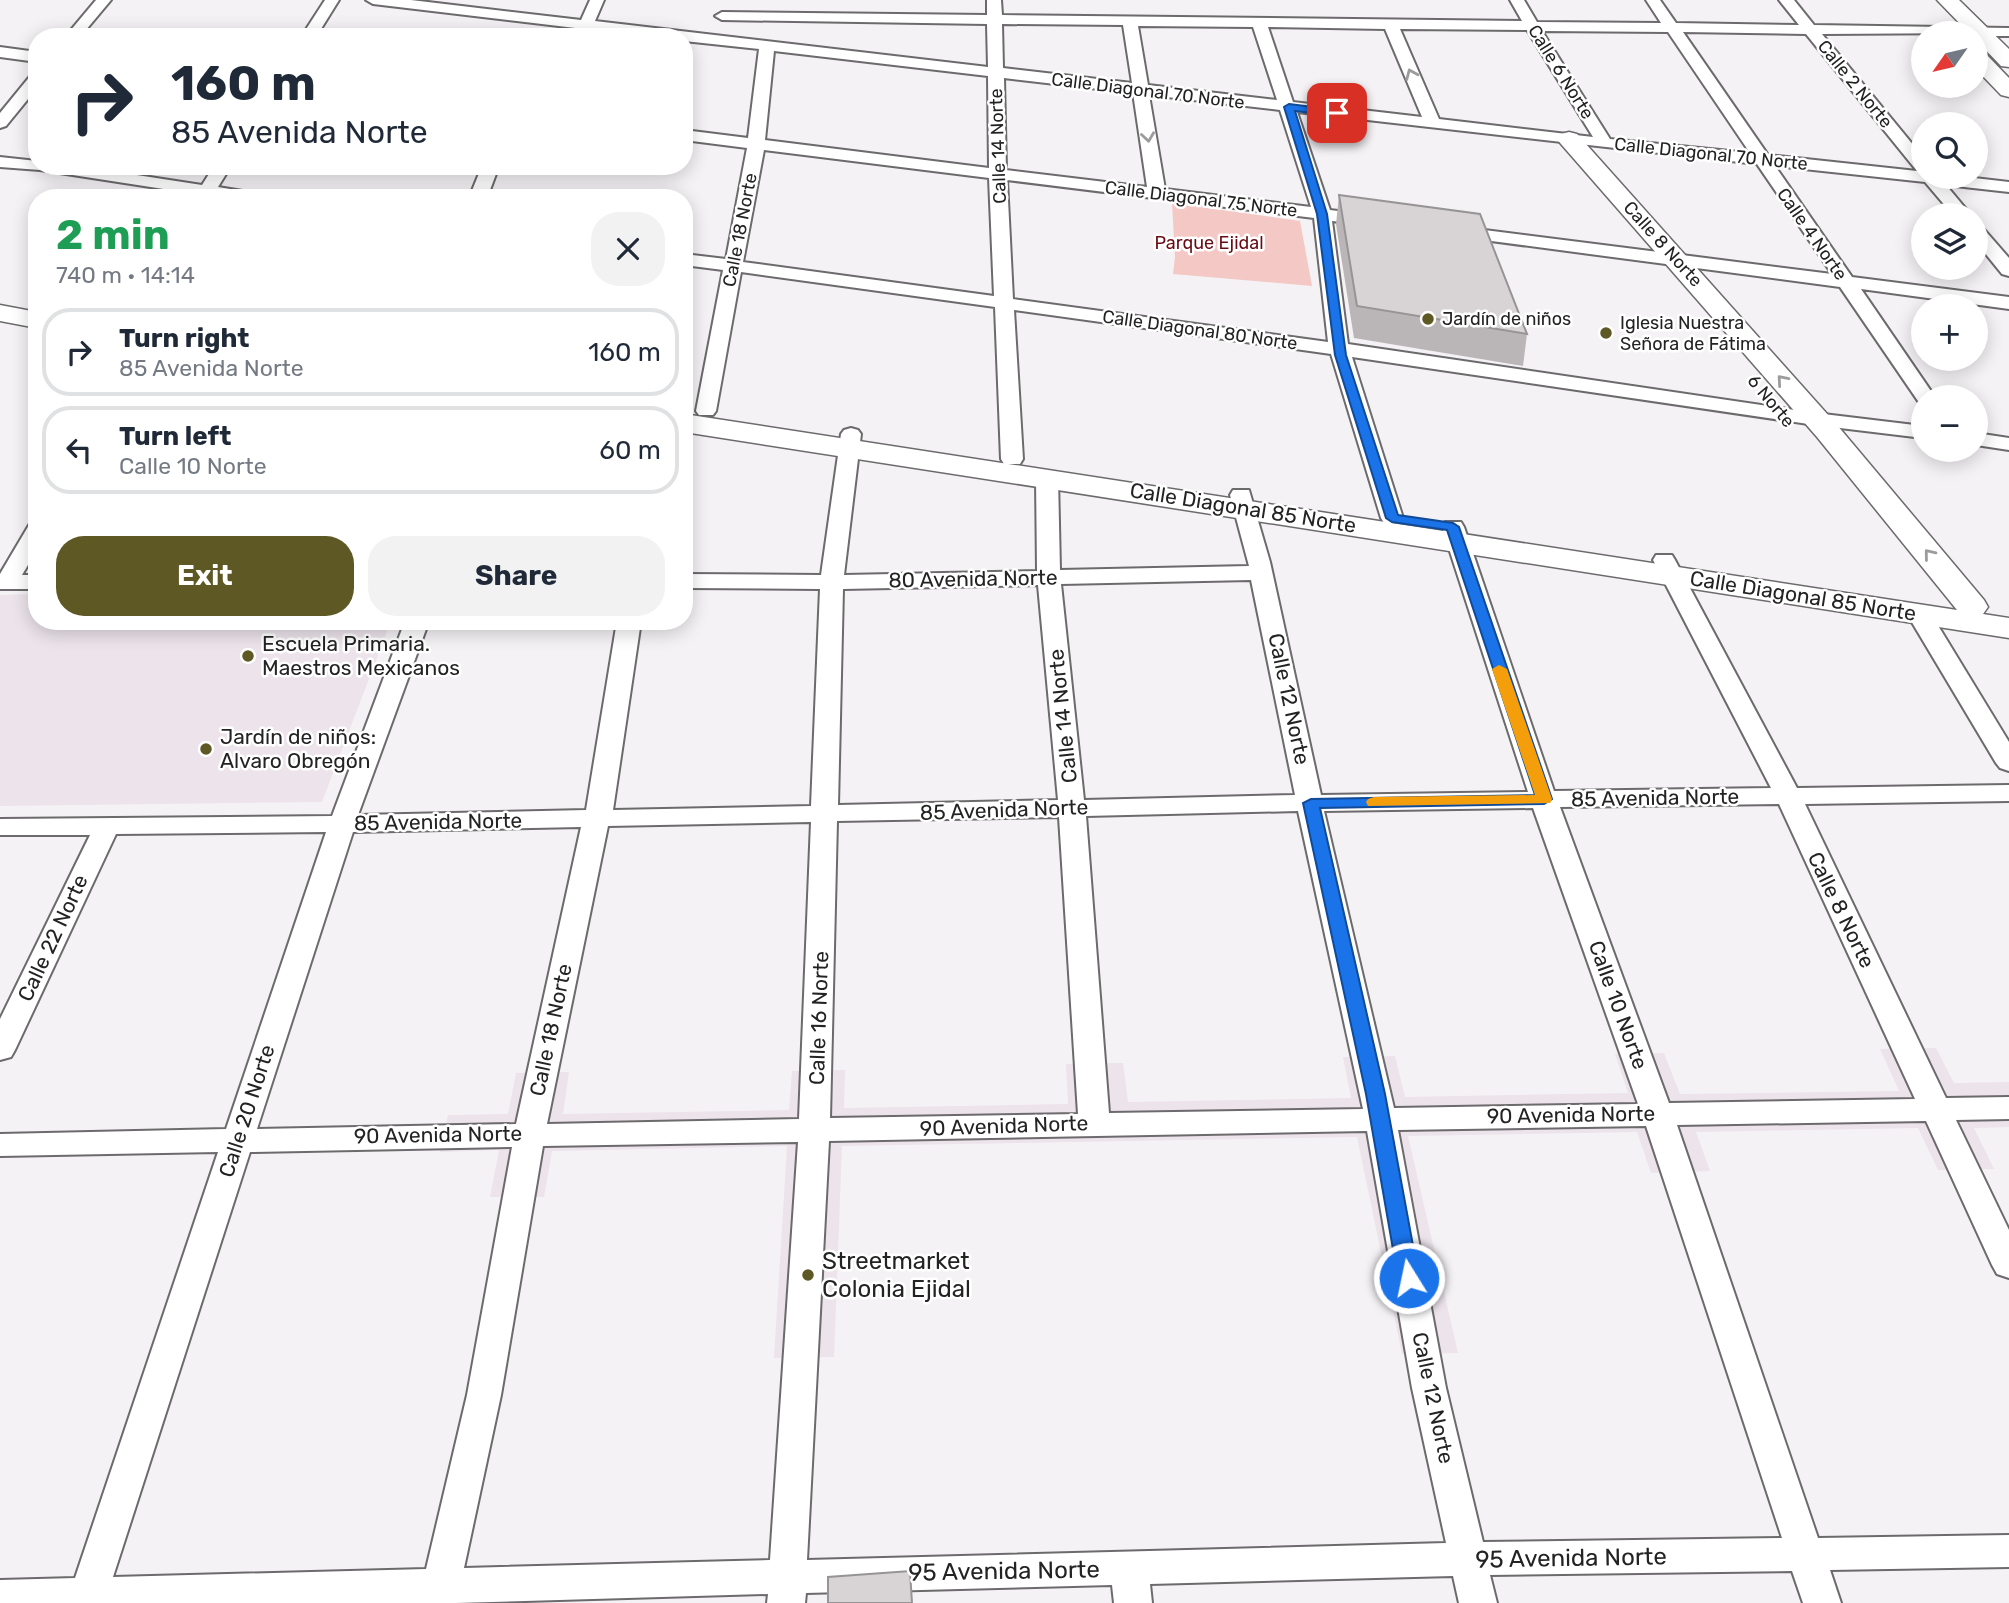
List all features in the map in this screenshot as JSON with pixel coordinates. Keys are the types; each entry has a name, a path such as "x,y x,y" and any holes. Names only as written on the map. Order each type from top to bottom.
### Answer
{"main road":[{"path":"1937,4 1962,21"},
{"path":"1937,4 1946,21"},
{"path":"1988,41 2009,61"},
{"path":"1988,69 2009,90"},
{"name":"6 Norte","path":"1558,138 1650,258 1782,413 1930,608"},
{"name":"Calle 8 Norte","path":"1558,138 1680,262 1972,607"},
{"path":"0,301 28,306"},
{"path":"0,313 28,318"},
{"name":"Calle Diagonal 85 Norte","path":"693,414 1046,477 1392,518 1455,535"},
{"name":"Calle Diagonal 85 Norte","path":"849,441 1012,459 1244,501 1930,608 2009,628"},
{"name":"Calle Diagonal 85 Norte","path":"1930,608 1972,607 2009,613"}],"street":[{"path":"80,28 104,0"},
{"path":"314,28 332,0"},
{"name":"Calle Diagonal 70 Norte","path":"373,0 458,5 546,20 617,28"},
{"path":"587,24 597,0"},
{"path":"716,41 726,0"},
{"path":"846,55 856,0"},
{"name":"Calle 14 Norte","path":"994,0 1012,459"},
{"name":"Calle 6 Norte","path":"1517,0 1605,144"},
{"name":"Calle 4 Norte","path":"1653,0 1917,385"},
{"name":"Calle 2 Norte","path":"1786,0 1911,153"},
{"path":"722,16 1911,31"},
{"path":"543,28 546,20"},
{"path":"1130,22 1157,194"},
{"path":"1259,23 1289,107 1322,214 1339,349 1392,518"},
{"path":"1390,24 1433,124"},
{"path":"1988,32 2009,32"},
{"name":"Calle Diagonal 70 Norte","path":"693,38 1605,144 1911,176"},
{"name":"Calle 18 Norte","path":"693,410 732,266 756,144 766,47"},
{"path":"0,52 28,56"},
{"path":"0,123 28,89"},
{"name":"Calle Diagonal 75 Norte","path":"693,136 1389,222"},
{"path":"0,162 28,165"},
{"path":"95,175 175,189"},
{"name":"Calle Diagonal 70 Norte","path":"1988,184 2009,187"},
{"path":"1941,189 1952,203"},
{"path":"1441,230 2009,303"},
{"path":"1988,245 2009,270"},
{"name":"Calle Diagonal 80 Norte","path":"693,261 1911,431"},
{"name":"Calle 16 Norte","path":"787,1590 814,1131 832,582 849,441"},
{"path":"1988,441 2008,444"},
{"name":"Calle 14 Norte","path":"1046,477 1049,577 1072,808 1094,1123"},
{"name":"Calle 12 Norte","path":"1244,501 1380,1120 1429,1388 1478,1603"},
{"name":"Calle 10 Norte","path":"1455,535 1544,799 1657,1113 1822,1603"},
{"path":"4,582 28,544"},
{"name":"Calle 8 Norte","path":"1669,568 1786,796 2009,1265"},
{"name":"80 Avenida Norte","path":"693,581 832,582 1261,573"},
{"path":"4,582 28,582"},
{"path":"1930,608 2009,763"},
{"name":"Calle 20 Norte","path":"87,1599 342,824 414,630"},
{"name":"Calle 18 Norte","path":"439,1594 484,1395 530,1133 593,831 598,819 628,630"},
{"name":"85 Avenida Norte","path":"0,827 342,824 1311,803 2009,793"},
{"name":"Calle 22 Norte","path":"0,1050 107,826"},
{"name":"90 Avenida Norte","path":"0,1145 530,1133 814,1131 1094,1123 2009,1108"},
{"name":"95 Avenida Norte","path":"0,1597 87,1599 1131,1586 1470,1559 2009,1551"}],"shaded area":[{"path":"28,594 28,630 388,630 322,802 0,806 0,595"},
{"name":"Streetmarket Colonia Ejidal","path":"1936,1048 1954,1083 2009,1082 2009,1127 1974,1128 1994,1169 1938,1170 1918,1128 1696,1132 1710,1171 1651,1173 1637,1132 1408,1136 1458,1353 1402,1354 1357,1137 842,1146 834,1357 774,1358 787,1146 552,1151 544,1197 490,1197 499,1150 440,1152 448,1115 508,1114 516,1073 569,1072 563,1114 789,1110 792,1071 845,1070 844,1108 1068,1104 1066,1064 1123,1063 1128,1102 1351,1098 1343,1057 1395,1056 1405,1097 1628,1093 1615,1054 1664,1053 1680,1094 1899,1091 1880,1049"}],"green space":[{"name":"Parque Ejidal","path":"1172,203 1300,221 1312,286 1173,274 1175,257"}],"building":[{"path":"1339,195 1480,214 1527,334 1357,306"},
{"path":"910,1571 912,1603 828,1603 828,1577"}],"slow traffic":[{"path":"1374,802 1544,799 1499,669"}],"place":[{"name":"Jardín de niños","path":"1428,319"},
{"name":"Iglesia Nuestra Señora de Fátima","path":"1606,333"},
{"name":"Escuela Primaria. Maestros Mexicanos","path":"248,656"},
{"name":"Jardín de niños: Alvaro Obregón","path":"206,749"},
{"name":"Streetmarket Colonia Ejidal","path":"808,1275"}],"route":[{"path":"1337,113 1289,107 1322,214 1340,355 1392,518 1453,527 1544,799 1311,803 1376,1094 1409,1278"}]}
